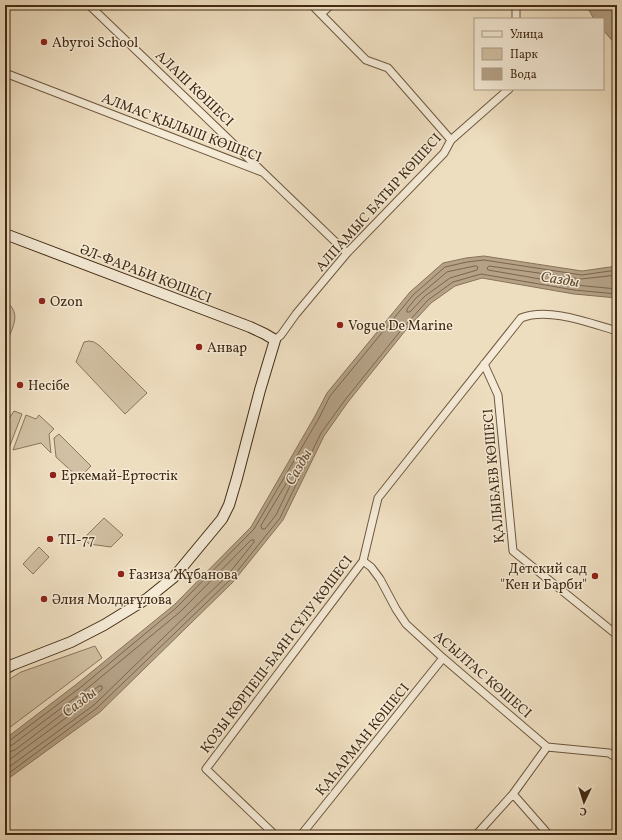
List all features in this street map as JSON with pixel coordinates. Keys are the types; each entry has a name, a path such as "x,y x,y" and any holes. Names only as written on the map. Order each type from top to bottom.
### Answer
{"street":[{"name":"АЛАШ КӨШЕСІ","path":"89,5 266,174"},
{"path":"312,5 366,60 388,68 451,140"},
{"path":"321,14 331,5"},
{"path":"516,5 516,18"},
{"name":"АЛМАС ҚЫЛЫШ КӨШЕСІ","path":"5,73 266,174 347,253"},
{"name":"АЛПАМЫС БАТЫР КӨШЕСІ","path":"275,340 282,335 296,314 347,253 444,153 451,140 508,90"},
{"name":"ӘЛ-ФАРАБИ КӨШЕСІ","path":"5,234 250,327 275,340"},
{"name":"ҚОЗЫ КӨРПЕШ-БАЯН СҰЛУ КӨШЕСІ","path":"275,835 206,769 363,561 378,498 521,318 528,315 551,314 617,331"},
{"path":"5,669 71,642 104,625 148,598 174,577 222,519 229,505 237,478 275,340"},
{"name":"ҚАЛЫБАЕВ КӨШЕСІ","path":"484,364 498,395 513,551 617,635"},
{"name":"АСЫЛТАС КӨШЕСІ","path":"363,561 371,567 380,579 406,624 546,747"},
{"name":"ҚАҺАРМАН КӨШЕСІ","path":"301,835 443,658"},
{"path":"476,835 513,794 546,747 608,753 617,758"},
{"path":"513,794 549,835"}],"green space":[{"path":"5,301 14,311 15,316 13,327 6,344"},
{"path":"89,341 100,346 147,393 125,414 76,362 84,342"},
{"path":"14,411 22,414 9,448 5,444 5,425"},
{"path":"26,415 36,419 39,415 54,429 49,434 51,453 41,443 13,450"},
{"path":"59,434 91,466 79,478 56,457 54,438"},
{"path":"104,518 123,535 111,547 89,544 84,538"},
{"path":"39,547 49,557 33,574 23,564"},
{"path":"95,646 102,658 5,731 5,682 21,672"}],"water":[{"path":"586,5 608,5 617,18 617,46 604,31 604,18 593,18"},
{"name":"Сазды","path":"484,256 582,271 617,266 617,298 574,294 482,278 455,286 431,303 405,331 348,402 324,436 283,520 233,582 100,712 5,781 5,739 78,683 174,605 251,527 327,393 410,292 443,263"}],"place":[{"name":"Abyroi School","path":"44,42"},
{"name":"Ozon","path":"42,301"},
{"name":"Vogue De Marine","path":"340,325"},
{"name":"Анвар","path":"199,347"},
{"name":"Несібе","path":"20,385"},
{"name":"Еркемай-Ертөстік","path":"53,475"},
{"name":"ТП-77","path":"50,539"},
{"name":"Ғазиза Жұбанова","path":"121,574"},
{"name":"Детский сад \"Кен и Барби\"","path":"595,576"},
{"name":"Әлия Молдағұлова","path":"44,599"}]}
